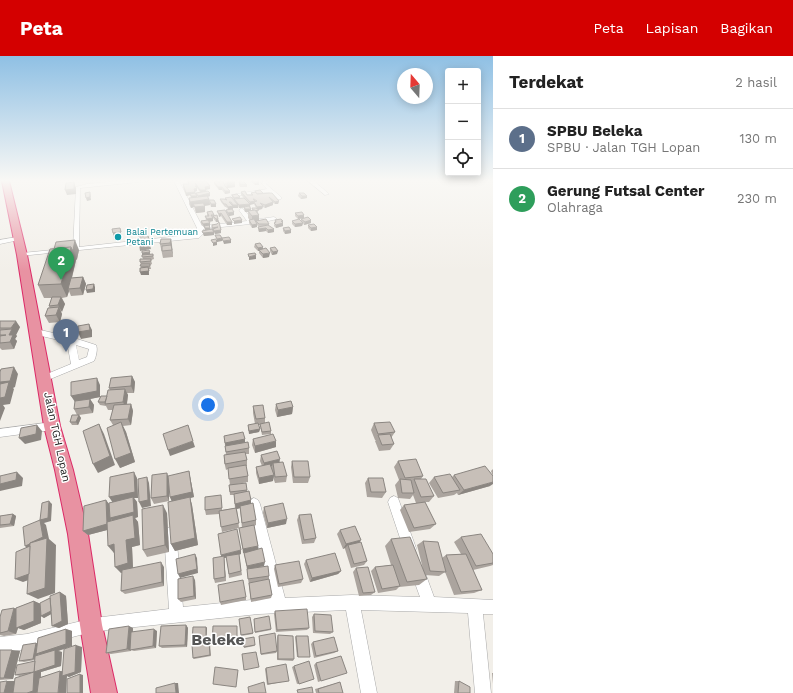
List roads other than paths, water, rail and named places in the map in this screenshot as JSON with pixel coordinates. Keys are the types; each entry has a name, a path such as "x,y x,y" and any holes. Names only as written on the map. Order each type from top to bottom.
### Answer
{"highway":[{"name":"Jalan TGH Lopan","path":"12,211 45,378 52,426 64,470 78,534 91,625 104,693"}],"street":[{"path":"76,248 78,211"},
{"path":"0,242 20,247 76,248 193,237 200,234 200,228 191,211"},
{"path":"243,211 252,223"},
{"path":"200,228 252,223 274,219"},
{"path":"36,332 72,340 93,347 91,359 45,378"},
{"path":"72,340 76,365"},
{"path":"0,433 52,426"},
{"path":"394,502 429,603"},
{"path":"254,504 280,605"},
{"path":"169,519 177,615"},
{"path":"0,645 91,625 280,605 352,602 429,603 493,607"},
{"path":"352,602 369,693"},
{"path":"475,606 483,693"}],"place":[{"name":"Balai Pertemuan Petani","path":"118,237"},
{"name":"Gerung Futsal Center","path":"61,280"},
{"name":"SPBU Beleka","path":"66,352"}],"district":[{"name":"Beleke","path":"218,639"}]}
